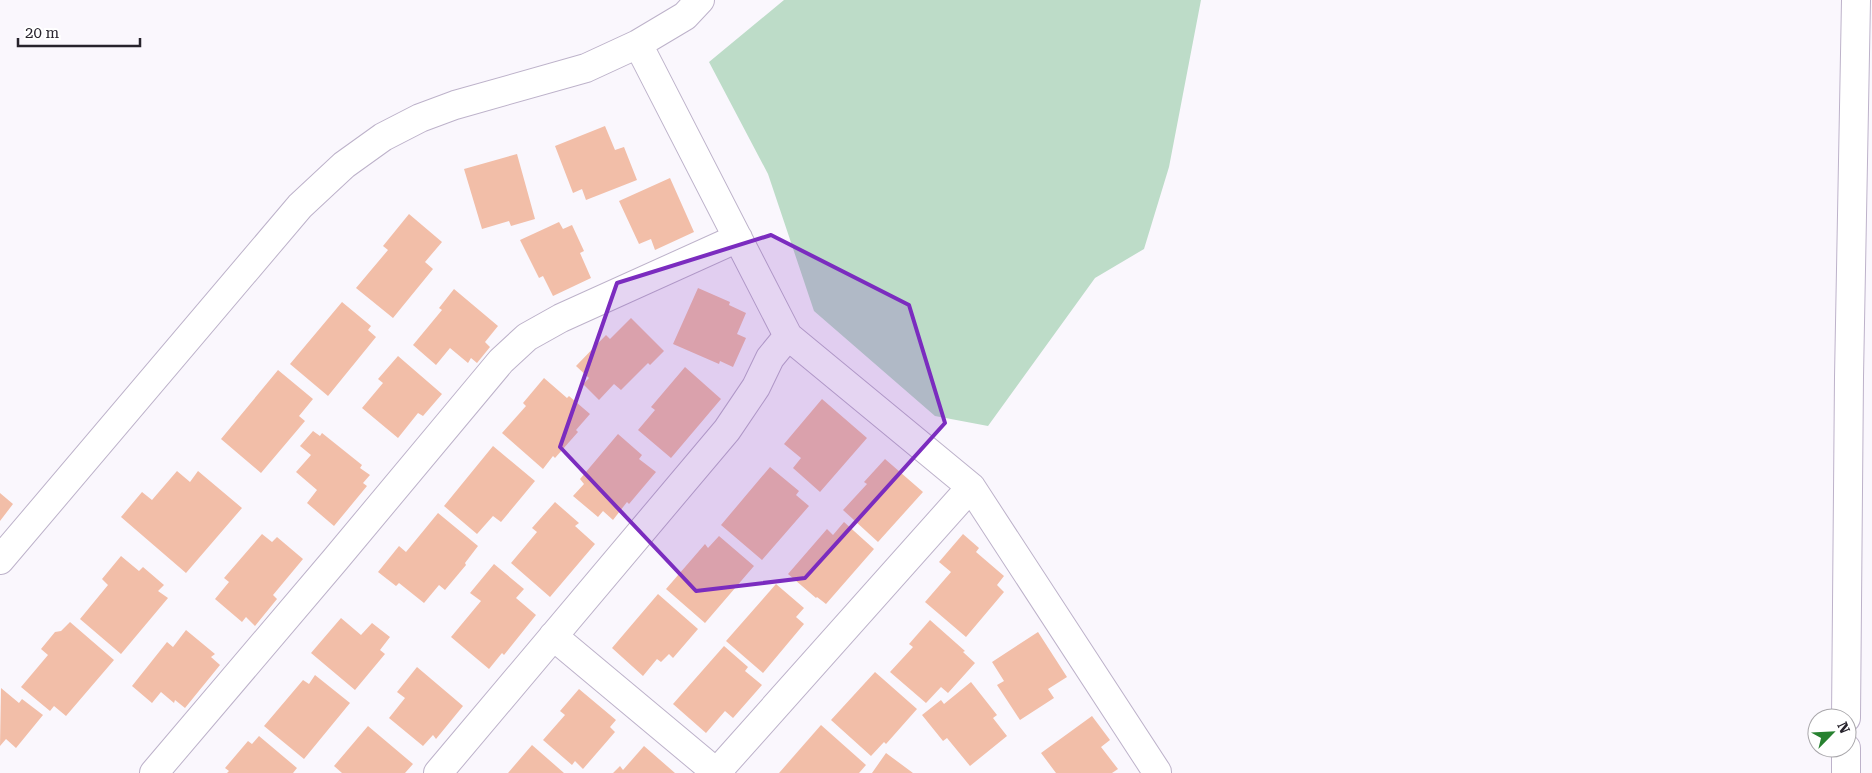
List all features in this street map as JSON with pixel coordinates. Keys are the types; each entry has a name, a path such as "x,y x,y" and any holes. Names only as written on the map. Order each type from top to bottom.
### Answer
{"street":[{"path":"0,560 300,206 344,165 383,137 420,118 455,105 586,68 638,44 685,16 700,0"},
{"path":"1846,708 1849,367 1856,0"},
{"path":"638,44 788,336 972,487 1156,773"},
{"path":"154,773 501,361 527,337 561,318 738,238"},
{"path":"438,773 727,430 756,388 770,358 788,336"},
{"path":"554,636 716,773 972,487"},
{"path":"1846,758 1846,773"}],"highlighted area":[{"path":"771,235 909,305 945,423 805,578 696,591 560,447 617,283"}],"green space":[{"path":"784,0 1201,0 1169,167 1144,249 1095,278 988,426 935,416 814,311 768,174 709,62"}],"building":[{"path":"605,126 615,150 624,147 637,180 586,200 582,189 573,193 555,146"},
{"path":"517,154 535,219 511,226 509,221 482,229 464,169"},
{"path":"670,178 694,232 655,250 651,239 639,244 619,201"},
{"path":"409,214 442,242 425,262 433,269 393,318 356,288 388,250 383,246"},
{"path":"559,222 563,229 572,225 584,251 580,253 591,278 553,296 543,276 539,278 520,240"},
{"path":"698,288 730,302 729,305 746,313 737,334 746,338 733,367 720,361 719,364 673,344"},
{"path":"454,289 498,326 485,342 490,347 477,363 471,358 468,363 450,348 436,365 413,345 442,310 439,308"},
{"path":"342,302 371,326 368,330 376,337 328,396 290,364"},
{"path":"631,318 664,351 650,365 648,363 621,390 614,384 599,400 583,384 589,378 576,366 606,335 610,339"},
{"path":"398,356 442,394 423,416 418,413 398,438 362,408 383,383 378,379"},
{"path":"685,367 721,399 671,458 638,430 655,410 651,407"},
{"path":"278,370 313,399 299,416 305,421 261,473 221,439"},
{"path":"544,378 567,398 569,396 590,414 576,430 578,432 555,458 553,456 543,469 502,433 526,406 523,403"},
{"path":"822,399 867,438 820,492 793,468 801,458 784,444"},
{"path":"313,431 320,436 322,433 362,465 360,468 370,475 363,483 367,486 334,526 307,503 317,490 296,472 311,455 300,446"},
{"path":"618,434 642,455 639,459 656,472 629,504 627,502 613,520 603,511 598,517 573,496 584,484 580,479"},
{"path":"493,446 535,481 501,522 493,516 477,534 444,506"},
{"path":"885,459 923,492 878,542 843,510 867,484 864,482"},
{"path":"770,467 799,491 796,495 809,506 762,560 721,525"},
{"path":"177,471 190,482 198,471 242,508 186,573 121,517 142,492 152,500"},
{"path":"0,493 13,504 0,521"},
{"path":"555,502 579,523 575,526 595,544 550,597 511,563 537,532 532,528"},
{"path":"438,513 478,546 465,563 466,565 445,590 439,585 424,603 399,583 396,586 378,572 399,546 406,552"},
{"path":"844,522 874,549 826,604 788,574 827,529 833,535"},
{"path":"262,534 272,542 277,537 303,559 273,595 277,599 255,626 246,617 242,622 215,599 229,582 224,578"},
{"path":"963,534 979,548 976,552 1004,576 997,585 1004,592 966,637 925,602 951,572 939,562"},
{"path":"719,536 754,566 705,623 666,589 705,544 708,548"},
{"path":"121,556 139,571 143,567 164,585 158,591 168,598 121,654 80,619 108,585 102,579"},
{"path":"494,564 524,589 516,598 536,615 504,655 502,653 489,669 451,637 481,601 470,593"},
{"path":"776,584 804,608 796,617 804,624 763,673 726,641"},
{"path":"658,594 698,629 673,658 669,654 661,662 657,659 643,676 612,648"},
{"path":"341,618 361,635 372,623 390,637 380,650 385,654 355,690 311,653"},
{"path":"930,620 965,651 963,652 975,663 948,693 941,687 926,703 890,672 913,647 909,644"},
{"path":"70,622 114,660 66,716 54,706 50,711 21,687 48,655 41,649 55,632 61,631"},
{"path":"186,630 215,654 211,657 220,665 185,708 175,700 174,703 161,692 152,703 132,686 167,642 173,647"},
{"path":"1038,632 1067,677 1048,689 1054,698 1020,720 997,685 1004,681 992,662"},
{"path":"724,646 748,667 745,671 762,685 733,718 725,711 706,733 673,704"},
{"path":"417,667 463,706 436,739 433,735 423,746 389,718 405,698 397,692"},
{"path":"875,672 917,709 886,744 884,742 871,756 831,720"},
{"path":"315,675 350,703 304,759 264,726 303,680 309,684"},
{"path":"971,682 997,715 993,718 1007,736 970,766 947,738 943,741 922,715 941,700 944,704"},
{"path":"1,688 19,703 22,699 43,715 16,748 6,739 0,746"},
{"path":"579,689 616,720 610,727 615,732 583,769 575,761 572,765 543,740 565,715 560,711"},
{"path":"1092,716 1110,740 1101,747 1118,769 1112,773 1056,773 1041,753"},
{"path":"821,725 866,765 859,773 779,773"},
{"path":"368,726 413,764 405,773 342,773 334,766"},
{"path":"259,736 297,768 293,773 227,773 229,771 225,768 248,741 252,744"},
{"path":"532,745 564,773 508,773"},
{"path":"644,746 675,773 613,773 620,766 623,770"},
{"path":"886,753 913,773 872,773"}]}
